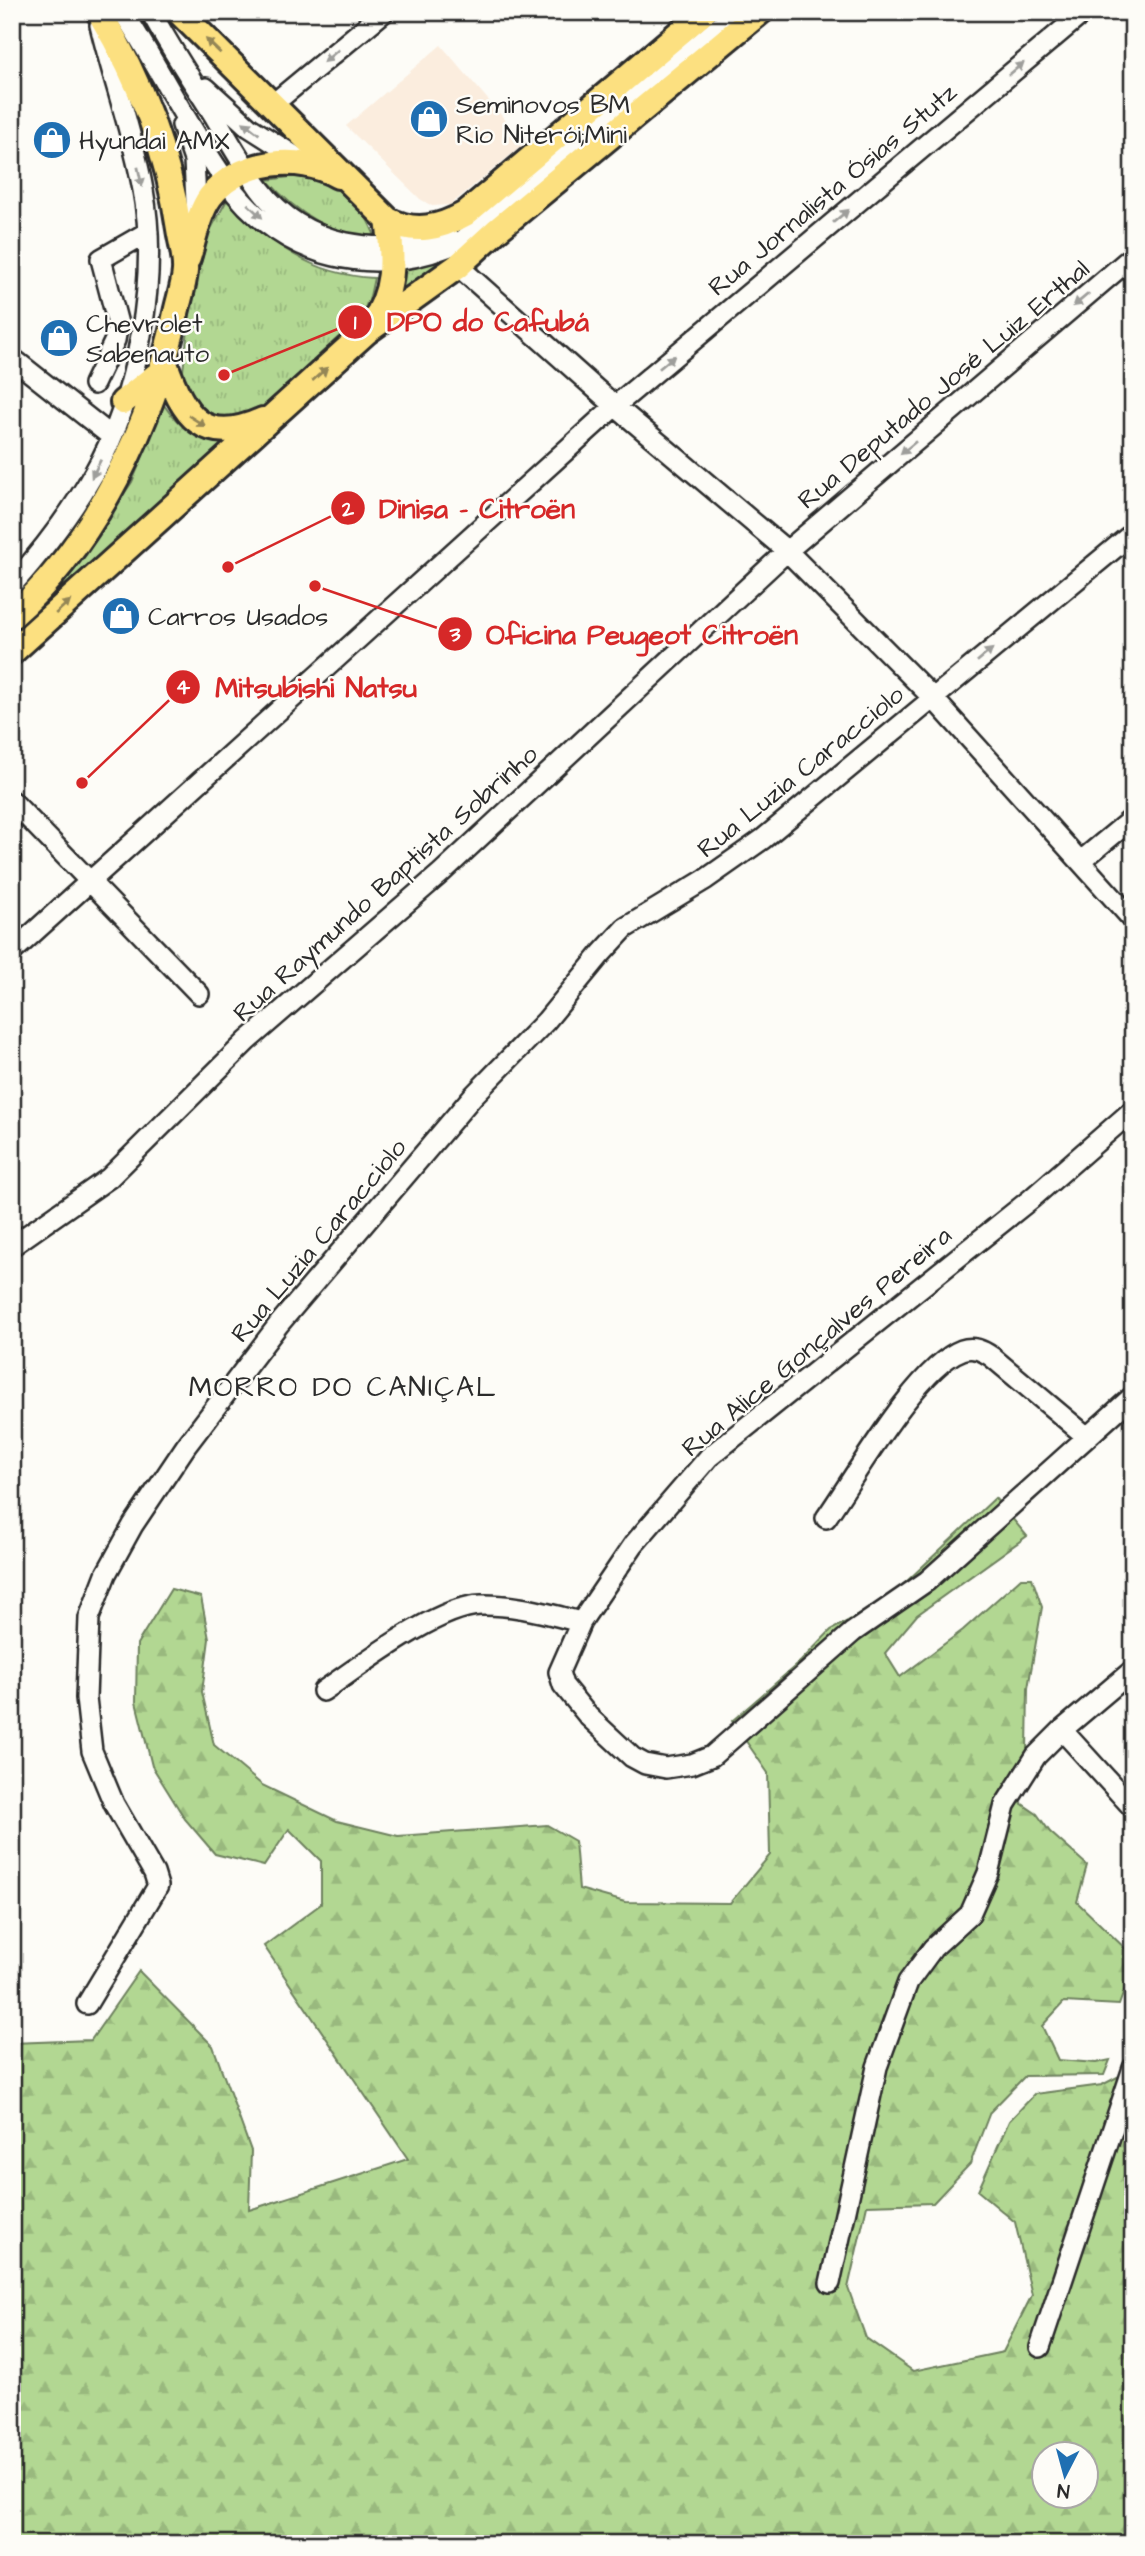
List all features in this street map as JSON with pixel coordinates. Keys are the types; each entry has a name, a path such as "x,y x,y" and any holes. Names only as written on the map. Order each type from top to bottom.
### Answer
{"main road":[{"path":"98,12 125,55 153,121 173,188 185,270"},
{"path":"179,12 388,220 413,229 449,223 465,214 704,12"},
{"path":"12,652 366,332 458,266 496,231 760,12"},
{"path":"12,616 50,577 114,481 164,367 185,270 197,226 210,198 237,176 275,163 308,165 332,173 354,186"},
{"path":"366,332 386,298 393,255 388,220"},
{"path":"123,402 164,367"},
{"path":"164,367 176,397 188,415 199,424 217,430 235,431 274,416"}],"street":[{"path":"12,584 68,514 95,471 123,402 141,331 148,278 148,232 133,146 98,12"},
{"path":"123,12 159,69 237,176"},
{"path":"151,12 261,218 293,240 320,253 347,259 439,251 475,232 737,12"},
{"path":"273,104 384,12"},
{"path":"393,255 468,225 723,12"},
{"name":"Rua Jornalista Ósias Stutz","path":"12,952 615,406 1084,12"},
{"path":"175,54 219,102 249,127 308,165"},
{"path":"159,69 194,160 197,226"},
{"path":"94,384 116,340 118,324 101,259 148,232"},
{"name":"Rua Deputado José Luiz Erthal","path":"787,551 1133,256"},
{"path":"458,266 615,406 787,551 933,698 1133,920"},
{"path":"12,358 111,436"},
{"path":"933,698 1133,533"},
{"name":"Rua Raymundo Baptista Sobrinho","path":"12,1246 109,1178 247,1041 442,873 787,551"},
{"name":"Rua Luzia Caracciolo","path":"87,2004 158,1886 154,1873 114,1804 92,1751 86,1698 89,1618 106,1574 133,1525 186,1446 279,1324 473,1096 546,1021 625,928 732,862 933,698"},
{"path":"12,801 199,994"},
{"path":"1081,861 1133,818"},
{"name":"Rua Alice Gonçalves Pereira","path":"1086,1436 927,1581 853,1632 712,1756 692,1764 666,1768 645,1764 632,1757 589,1717 563,1685 559,1672 581,1622 634,1544 709,1457 1031,1199 1133,1110"},
{"path":"826,1518 931,1371 962,1350 982,1350 1086,1436 1133,1396"},
{"path":"323,1691 393,1643 451,1612 478,1605 514,1606 581,1622"},
{"path":"830,2283 877,2067 908,1982 933,1948 970,1914 988,1873 1005,1805 1036,1756 1062,1730 1133,1670"},
{"path":"1062,1730 1133,1808"},
{"path":"1040,2347 1133,2067"}],"shaded area":[{"name":"Seminovos BM Rio Niterói;Mini","path":"441,45 525,143 450,205 432,206 420,199 346,126"}],"green space":[{"path":"305,175 330,185 357,205 376,239 344,233 316,221 290,203 267,180"},
{"path":"227,200 260,230 293,254 329,270 374,278 369,301 358,319 261,409 247,416 219,419 196,408 182,379 191,305 208,234"},
{"path":"455,249 400,301 404,268"},
{"path":"164,405 184,427 228,445 21,629 93,539 132,482"},
{"path":"995,1498 1027,1536 917,1615 885,1653 900,1677 963,1630 1021,1578 1032,1578 1042,1607 1028,1688 1027,1753 1011,1779 1021,1803 1037,1814 1050,1832 1087,1865 1077,1902 1133,1956 1133,1966 1119,2005 1064,2002 1042,2026 1058,2060 1096,2063 1110,2060 1104,2075 1025,2076 990,2112 970,2164 933,2203 867,2205 848,2288 866,2338 913,2371 1003,2352 1032,2295 1015,2222 978,2191 1009,2121 1035,2094 1102,2085 1133,2069 1133,2544 12,2544 12,2043 91,2040 139,1971 213,2046 251,2151 249,2210 408,2159 264,1946 321,1904 321,1861 289,1829 264,1866 215,1854 185,1819 152,1766 136,1702 137,1644 171,1589 201,1597 209,1639 202,1692 214,1745 262,1785 337,1821 398,1836 547,1825 575,1841 579,1889 625,1902 730,1903 770,1855 768,1773 732,1721 801,1661 831,1630 888,1599"}],"place":[{"name":"Seminovos BM Rio Niterói;Mini","path":"429,119"},
{"name":"Hyundai AMX","path":"52,140"},
{"name":"Chevrolet Sabenauto","path":"59,338"},
{"name":"DPO do Cafubá","path":"224,375"},
{"name":"Dinisa - Citroën","path":"228,567"},
{"name":"Oficina Peugeot Citroën","path":"315,586"},
{"name":"Carros Usados","path":"121,616"},
{"name":"Mitsubishi Natsu","path":"82,783"}],"district":[{"name":"MORRO DO CANIÇAL","path":"343,1386"}]}
